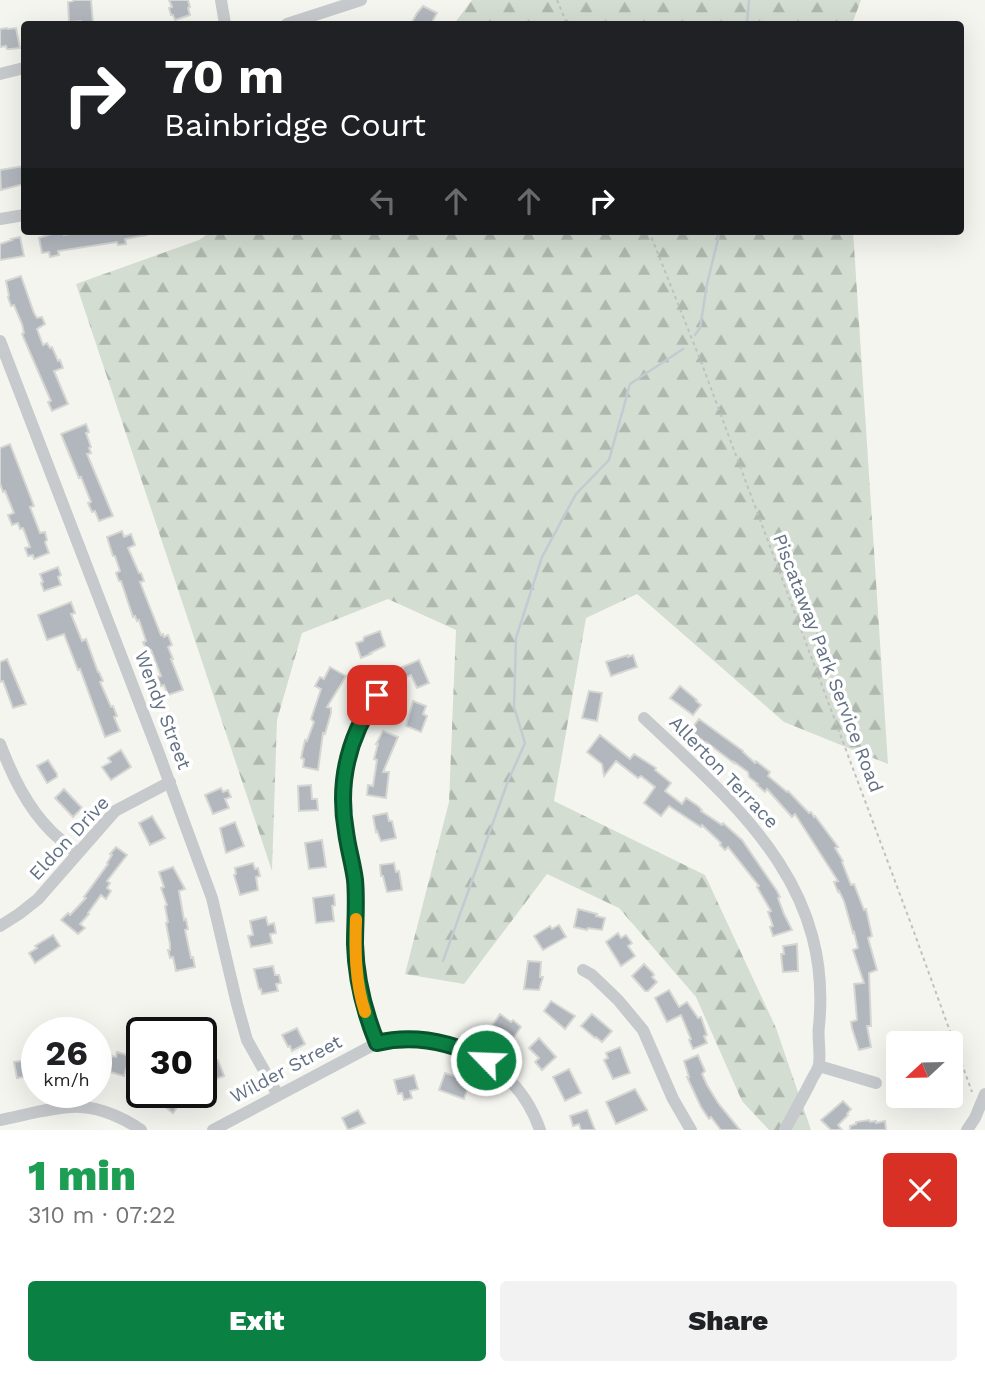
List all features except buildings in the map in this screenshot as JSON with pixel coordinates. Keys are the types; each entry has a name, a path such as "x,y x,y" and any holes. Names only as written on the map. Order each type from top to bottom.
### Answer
{"street":[{"path":"222,0 225,21"},
{"path":"296,21 361,0"},
{"path":"0,74 21,69"},
{"path":"0,219 21,216"},
{"name":"Wendy Street","path":"0,341 212,898 247,1040 278,1095"},
{"path":"377,695 365,712 348,755 342,804 355,878 355,941 363,1008 377,1043 400,1040 432,1041 460,1048 486,1060 525,1098 540,1130"},
{"name":"Allerton Terrace","path":"644,718 704,774 773,851 801,900 809,922 816,947 820,979 819,1066 785,1130"},
{"path":"0,744 17,783 30,804 51,831 77,853"},
{"name":"Eldon Drive","path":"0,926 38,899 115,811 170,782"},
{"path":"583,970 618,1000 643,1030 673,1099 691,1130"},
{"name":"Wilder Street","path":"213,1130 377,1043"},
{"path":"819,1066 876,1083"},
{"path":"967,1130 982,1100"},
{"path":"0,1120 68,1107 82,1107 119,1117 141,1130"},
{"path":"967,1130 985,1119"}],"path":[{"path":"557,0 565,21"},
{"name":"Piscataway Park Service Road","path":"651,235 701,359 972,1093 982,1100"}],"green space":[{"path":"472,0 861,0 853,21 456,21"},
{"path":"206,235 853,235 888,764 784,722 637,594 586,618 554,801 705,875 776,1028 811,1130 769,1130 742,1101 696,997 619,908 547,874 464,984 405,974 449,802 456,630 388,599 302,633 277,720 272,871 76,284 199,240"}],"waterway":[{"path":"747,21 749,0"},
{"path":"695,335 700,328 719,235"},
{"path":"443,961 508,781 525,743 514,707 516,638 542,557 576,494 609,460 630,384 683,349"}],"slow traffic":[{"path":"356,919 356,966 365,1012"}],"route":[{"path":"377,695 365,712 348,755 342,804 355,878 356,966 363,1008 377,1043 400,1040 432,1041 460,1048 486,1060"}]}
